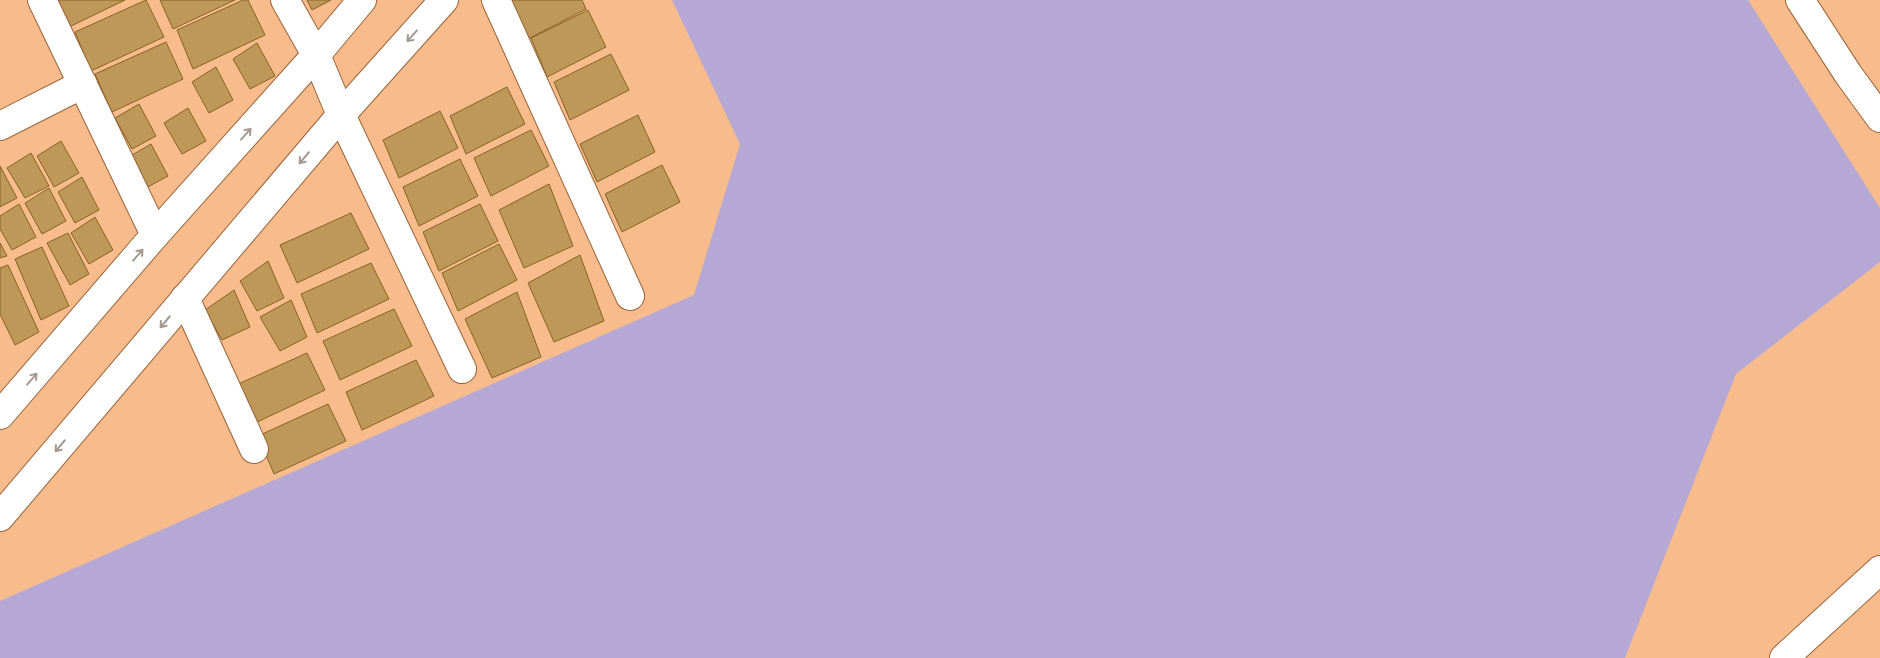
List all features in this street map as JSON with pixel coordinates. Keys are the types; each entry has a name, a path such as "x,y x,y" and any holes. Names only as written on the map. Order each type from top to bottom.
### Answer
{"street":[{"path":"42,0 155,235"},
{"path":"285,0 316,55 341,115 462,369"},
{"path":"0,416 155,235 316,55 362,0"},
{"path":"0,517 341,115 444,0"},
{"path":"496,0 630,296"},
{"path":"1800,0 1848,74 1880,118"},
{"path":"0,126 83,84"},
{"path":"186,298 254,449"},
{"path":"1784,658 1880,570"}],"shaded area":[{"path":"672,0 1748,0 1880,208 1880,262 1736,374 1625,658 0,658 0,601 694,295 740,144"}],"building":[{"path":"58,0 125,0 69,27"},
{"path":"146,0 164,37 91,71 75,32"},
{"path":"160,0 235,0 173,29"},
{"path":"243,0 248,0 265,35 193,69 177,30"},
{"path":"307,0 331,0 312,10"},
{"path":"511,0 582,0 586,9 528,39"},
{"path":"588,10 606,47 547,77 531,38"},
{"path":"166,42 183,79 112,112 95,74"},
{"path":"257,43 275,76 250,89 233,59"},
{"path":"611,54 629,90 570,120 554,82"},
{"path":"216,67 233,100 209,113 192,82"},
{"path":"507,87 525,124 466,154 450,116"},
{"path":"139,104 156,136 132,149 115,118"},
{"path":"188,108 206,141 182,154 164,123"},
{"path":"440,111 458,148 399,178 383,140"},
{"path":"638,115 655,152 597,182 580,144"},
{"path":"531,130 549,166 491,196 474,158"},
{"path":"61,141 79,173 54,187 37,156"},
{"path":"151,144 168,176 144,189 127,158"},
{"path":"31,153 49,186 25,198 7,168"},
{"path":"460,159 478,196 419,226 403,187"},
{"path":"662,165 680,202 622,232 605,194"},
{"path":"0,166 17,198 0,207"},
{"path":"82,177 99,210 75,223 58,192"},
{"path":"549,184 573,246 524,268 499,210"},
{"path":"49,188 66,221 42,234 25,203"},
{"path":"19,204 36,237 12,250 0,229 0,216"},
{"path":"480,204 498,241 439,271 423,232"},
{"path":"351,213 369,249 297,283 280,245"},
{"path":"95,217 113,250 89,264 71,233"},
{"path":"68,233 89,274 70,285 47,243"},
{"path":"0,243 7,256 0,258"},
{"path":"499,244 517,280 458,311 442,273"},
{"path":"42,247 69,306 41,320 15,259"},
{"path":"580,255 604,321 554,342 528,283"},
{"path":"268,261 284,298 257,311 240,281"},
{"path":"371,263 389,299 317,333 301,294"},
{"path":"8,265 39,332 15,345 0,314 0,268"},
{"path":"234,290 250,327 222,340 205,310"},
{"path":"517,292 541,357 492,378 465,319"},
{"path":"291,300 307,337 280,351 260,317"},
{"path":"394,309 412,346 340,380 323,341"},
{"path":"307,353 325,390 253,424 236,385"},
{"path":"416,360 434,396 362,430 346,392"},
{"path":"328,404 346,441 274,474 258,436"}]}
